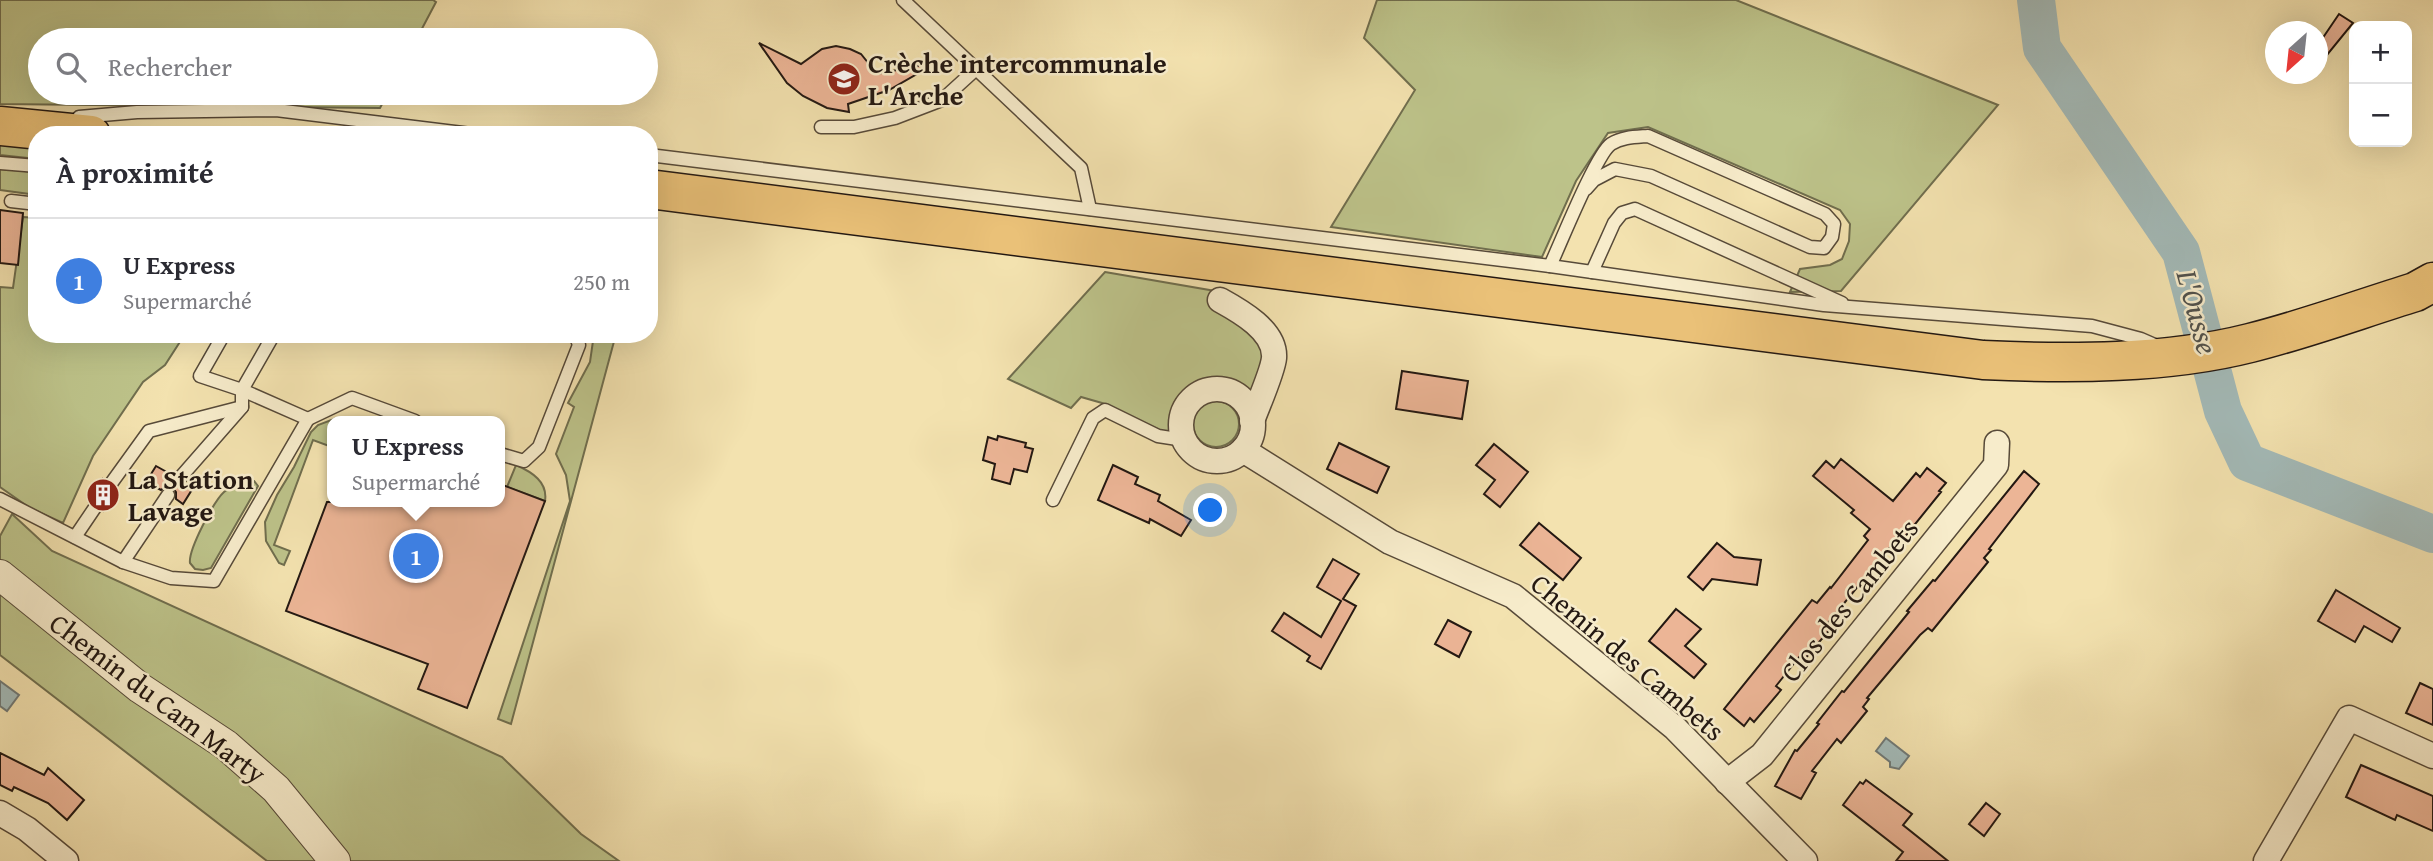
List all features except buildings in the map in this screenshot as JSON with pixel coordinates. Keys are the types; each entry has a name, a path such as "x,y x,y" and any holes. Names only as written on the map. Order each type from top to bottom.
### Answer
{"main road":[{"path":"0,125 28,128"},
{"path":"658,190 1983,360 2045,363 2185,355 2250,343 2414,292 2433,282"}],"street":[{"path":"1220,300 1239,311 1271,340 1274,358 1252,421"},
{"path":"1207,390 1231,392 1242,399 1249,409 1252,421 1252,432 1243,450 1223,460 1200,457 1184,440 1181,428 1187,405 1207,390"},
{"name":"Clos des Cambets","path":"1727,782 1762,755 1996,466 1997,443"},
{"name":"Chemin des Cambets","path":"1243,450 1390,542 1513,596 1675,728 1805,861"},
{"name":"Chemin du Cam Marty","path":"0,575 140,688 226,745 276,789 334,861"},
{"path":"2266,861 2349,718 2433,756"},
{"path":"0,813 27,829 66,861"}],"lane":[{"path":"903,0 1080,168 1090,209"},
{"path":"821,127 855,127 895,118 942,100 975,70"},
{"path":"0,125 137,112 276,110 406,126"},
{"path":"1550,267 1598,161 1609,145 1626,138 1648,136 1825,214 1834,225 1832,237 1824,248 1810,247 1651,176 1615,169 1594,180 1586,189"},
{"path":"658,156 1592,272 1850,307 2092,326 2141,339 2185,355"},
{"path":"0,163 28,165"},
{"path":"11,201 28,203"},
{"path":"1592,272 1614,223 1622,213 1634,209 1850,307"},
{"path":"219,343 200,376 242,390 308,419"},
{"path":"179,479 242,407 242,390 269,343"},
{"path":"505,455 524,461 539,447 578,343"},
{"path":"0,499 123,562 171,578 214,581 308,419 352,398 401,416"},
{"path":"110,485 149,431 242,407"},
{"path":"1053,500 1093,418 1105,410 1158,436 1184,440"},
{"path":"123,562 168,495"},
{"path":"75,537 96,506"}],"green space":[{"path":"0,0 436,2 422,28 28,28 28,104 0,104"},
{"path":"1377,0 1736,0 1998,105 1841,291 1790,292 1800,269 1830,265 1842,259 1849,241 1850,224 1840,210 1648,127 1608,133 1576,181 1542,257 1331,227 1415,90 1364,38"},
{"path":"95,105 382,105 380,108"},
{"path":"0,144 28,147 28,158 0,155"},
{"path":"0,169 28,171 28,194 0,190"},
{"path":"23,217 28,217 28,343 179,343 165,365 143,382 93,456 63,523 30,508 0,487 0,287 13,288"},
{"path":"1105,272 1221,292 1251,328 1270,359 1250,396 1233,387 1214,382 1195,385 1180,398 1174,425 1168,434 1102,403 1081,397 1071,408 1008,379"},
{"path":"593,343 614,343 511,724 498,719 570,501 566,475 556,454 574,407 568,403 590,362"},
{"path":"1216,401 1225,402 1232,408 1238,415 1238,433 1232,440 1225,446 1216,447 1207,446 1200,440 1194,433 1193,424 1194,415 1200,408 1207,402"},
{"path":"327,422 327,445 313,440 274,545 290,551 284,565 279,563 266,541 265,522 311,432"},
{"path":"516,465 533,474 541,483 545,501 507,487"},
{"path":"250,480 258,486 211,568 195,569 190,563 190,557 214,505 227,490"},
{"path":"12,514 52,551 502,757 581,834 619,861 267,861 0,655 0,536"}],"water":[{"path":"0,681 19,695 7,711 0,706"},
{"path":"1886,738 1909,756 1899,769 1890,767 1890,762 1876,751"}],"waterway":[{"name":"L'Ousse","path":"2036,0 2042,48 2181,252 2223,411 2247,462 2433,534"}],"place":[{"name":"Crèche intercommunale L'Arche","path":"844,79"},
{"name":"La Station Lavage","path":"103,495"},
{"name":"U Express","path":"416,556"}]}
